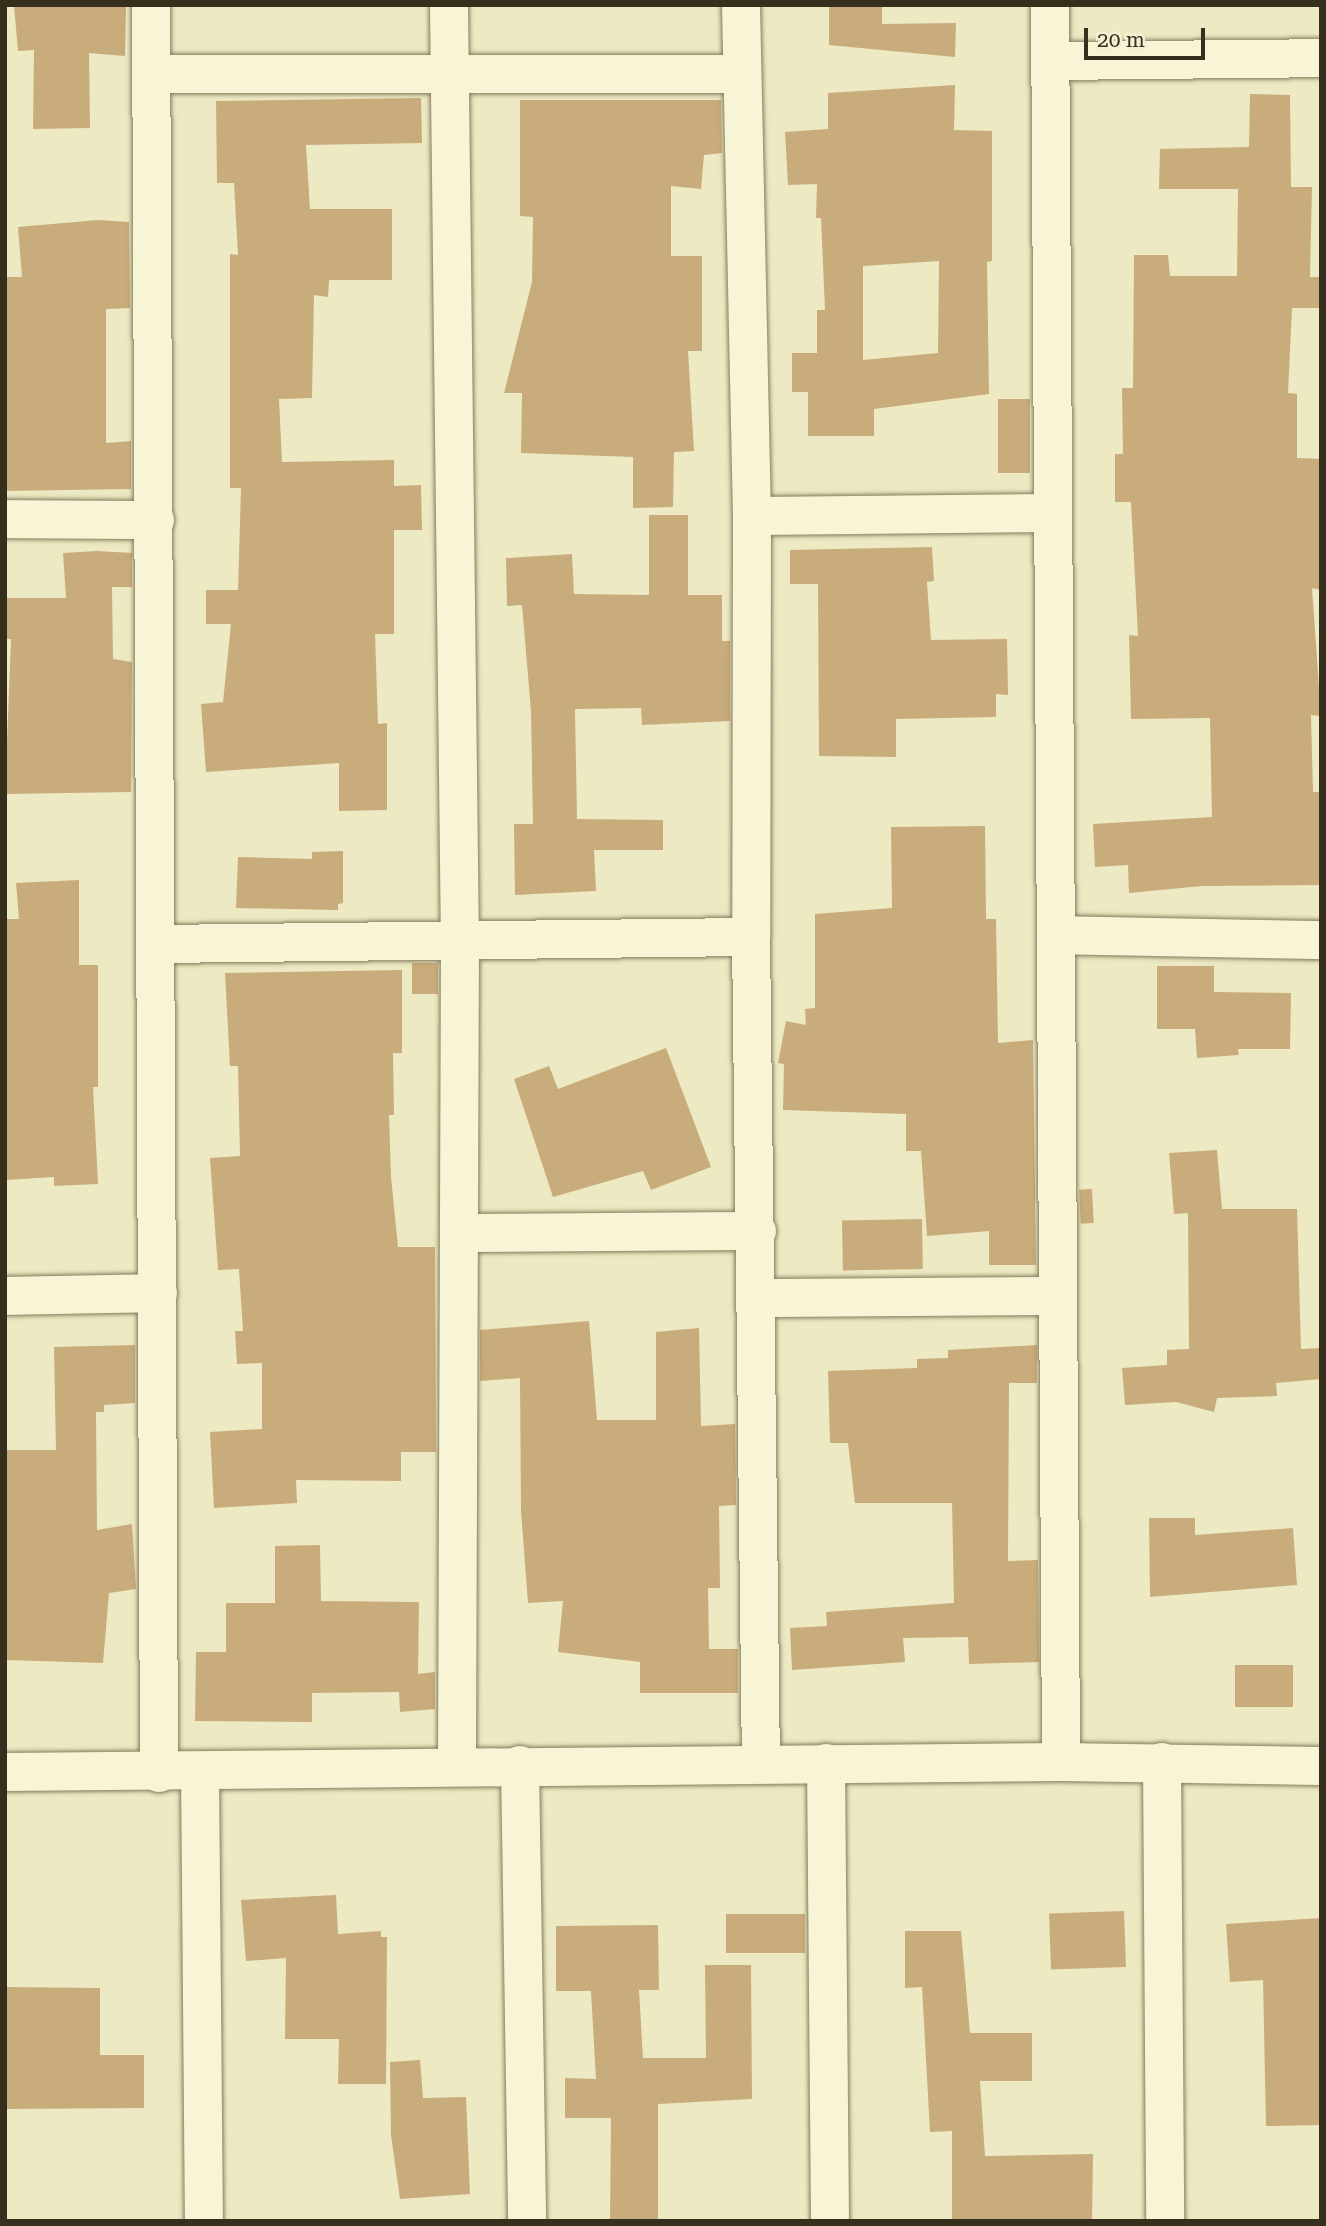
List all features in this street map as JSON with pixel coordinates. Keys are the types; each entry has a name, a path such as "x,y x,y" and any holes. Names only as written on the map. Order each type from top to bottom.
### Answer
{"street":[{"path":"150,5 158,944 159,1773"},
{"path":"449,5 460,942 457,1767"},
{"path":"741,5 752,516 751,937 759,1298 761,1764"},
{"path":"1050,5 1061,1762"},
{"path":"1051,61 1321,58"},
{"path":"152,74 448,77 742,74"},
{"path":"752,516 1053,513"},
{"path":"5,519 155,520"},
{"path":"1056,935 1321,940"},
{"path":"158,944 751,937"},
{"path":"461,1233 757,1231"},
{"path":"5,1296 158,1293"},
{"path":"759,1298 1058,1296"},
{"path":"5,1772 159,1773 520,1765 826,1763 1162,1762 1321,1766"},
{"path":"1162,1762 1165,2221"},
{"path":"826,1763 831,2221"},
{"path":"520,1765 527,2221"},
{"path":"200,1771 204,2221"}],"building":[{"path":"14,5 126,5 125,56 89,53 90,128 33,129 34,50 18,51"},
{"path":"829,5 882,5 882,24 956,23 955,57 829,45"},
{"path":"955,85 954,130 992,131 992,261 987,262 989,394 874,409 874,436 808,436 808,392 792,392 792,353 817,353 817,310 825,310 821,218 816,218 817,184 788,185 785,132 828,129 828,93","holes":["939,261 938,353 863,360 863,266"]},
{"path":"1250,94 1290,95 1291,187 1312,187 1310,277 1319,277 1319,308 1292,308 1288,393 1297,394 1297,458 1321,459 1321,590 1312,588 1321,716 1311,715 1313,792 1321,792 1321,885 1202,886 1129,893 1128,865 1095,867 1093,824 1212,817 1210,718 1131,719 1129,635 1138,636 1131,502 1115,502 1115,454 1123,454 1122,388 1133,388 1134,255 1168,255 1170,276 1237,276 1238,189 1159,189 1160,149 1249,147"},
{"path":"421,98 422,143 306,145 310,209 392,209 392,280 329,280 328,297 314,295 312,398 279,399 282,462 394,460 394,486 421,485 422,530 394,530 394,634 375,634 378,724 387,723 387,810 339,811 339,763 206,772 201,704 223,702 231,624 206,624 206,590 238,590 241,488 230,488 230,254 238,255 234,183 217,183 216,101"},
{"path":"520,100 721,100 722,153 704,155 701,189 671,186 671,256 702,256 702,351 688,351 694,451 674,452 673,507 633,508 633,457 521,453 522,393 504,393 532,282 533,217 520,216"},
{"path":"98,220 129,222 130,308 106,309 106,443 131,441 131,489 5,491 5,277 22,277 18,227"},
{"path":"998,399 1030,399 1030,473 998,473"},
{"path":"649,515 688,515 688,595 722,595 722,641 730,641 730,721 642,725 641,708 575,709 577,819 663,820 663,850 594,850 596,891 515,895 514,824 533,824 531,711 522,605 507,606 506,558 572,554 574,594 649,595"},
{"path":"932,547 934,581 927,582 931,640 1007,639 1008,695 996,694 996,717 896,719 896,757 819,756 818,584 790,584 790,550"},
{"path":"63,553 132,553 132,587 112,587 113,659 132,662 131,792 5,794 11,639 5,639 5,598 66,598"},
{"path":"985,826 986,919 996,919 998,1043 1033,1040 1036,1265 989,1265 989,1231 927,1236 921,1151 906,1151 906,1114 783,1110 784,1064 778,1063 786,1021 806,1025 805,1009 815,1008 815,914 892,908 891,827"},
{"path":"343,851 343,903 338,904 338,910 236,908 238,857 312,859 312,852"},
{"path":"79,880 79,965 98,965 98,1087 93,1087 98,1184 54,1186 54,1177 5,1180 5,919 19,919 16,883"},
{"path":"412,963 438,963 438,994 412,994"},
{"path":"1157,966 1214,966 1214,992 1291,993 1290,1049 1238,1049 1239,1055 1197,1058 1195,1029 1157,1029"},
{"path":"402,970 402,1053 393,1053 394,1115 389,1115 391,1177 398,1247 435,1247 436,1452 401,1452 401,1481 296,1480 297,1503 214,1508 210,1432 262,1429 262,1363 237,1364 235,1331 243,1331 239,1269 218,1270 210,1158 240,1156 238,1066 230,1066 225,973"},
{"path":"666,1048 711,1167 651,1190 643,1171 553,1197 514,1079 549,1066 558,1089"},
{"path":"1217,1150 1222,1209 1297,1209 1301,1349 1321,1348 1321,1379 1276,1383 1277,1396 1217,1398 1214,1412 1176,1402 1125,1405 1122,1368 1167,1365 1167,1350 1189,1349 1188,1213 1174,1214 1169,1153"},
{"path":"1092,1189 1094,1223 1081,1224 1079,1190"},
{"path":"922,1219 923,1269 843,1270 842,1220"},
{"path":"589,1321 597,1420 656,1420 656,1332 699,1328 701,1426 735,1424 736,1505 719,1506 720,1588 708,1588 709,1649 738,1649 738,1693 640,1693 640,1662 558,1652 563,1601 528,1603 521,1511 520,1378 480,1381 480,1330"},
{"path":"135,1345 135,1403 104,1405 104,1412 96,1412 97,1530 132,1524 136,1589 109,1593 103,1663 5,1660 5,1450 56,1450 54,1347"},
{"path":"1037,1345 1037,1383 1009,1383 1008,1561 1038,1560 1039,1662 969,1664 968,1637 903,1638 905,1662 792,1670 790,1628 827,1626 826,1612 954,1603 952,1503 855,1503 848,1443 830,1443 828,1371 917,1368 917,1359 948,1358 948,1350"},
{"path":"1149,1518 1195,1518 1195,1535 1293,1528 1297,1585 1150,1597"},
{"path":"320,1545 321,1601 419,1602 418,1674 435,1672 435,1709 400,1712 399,1692 312,1693 312,1722 195,1721 196,1652 226,1652 226,1603 275,1603 275,1546"},
{"path":"1235,1665 1293,1665 1293,1707 1235,1707"},
{"path":"336,1895 338,1934 381,1931 381,1937 387,1937 386,2084 338,2084 339,2039 285,2039 286,1958 246,1961 241,1900"},
{"path":"1124,1911 1126,1967 1051,1970 1049,1914"},
{"path":"726,1914 805,1914 805,1953 726,1953"},
{"path":"1321,1918 1321,2125 1266,2126 1263,1980 1230,1982 1226,1924"},
{"path":"658,1925 659,1990 639,1990 643,2058 706,2058 705,1965 751,1965 752,2099 658,2104 658,2221 610,2221 611,2118 565,2118 565,2078 596,2079 591,1991 556,1991 556,1926"},
{"path":"905,1931 961,1931 970,2033 1032,2033 1032,2081 980,2081 985,2156 1093,2154 1092,2221 952,2221 952,2131 930,2132 922,1987 905,1988"},
{"path":"5,1987 100,1988 100,2055 144,2055 144,2108 5,2109"},
{"path":"420,2060 423,2098 466,2097 470,2194 400,2199 391,2135 390,2062"}]}
